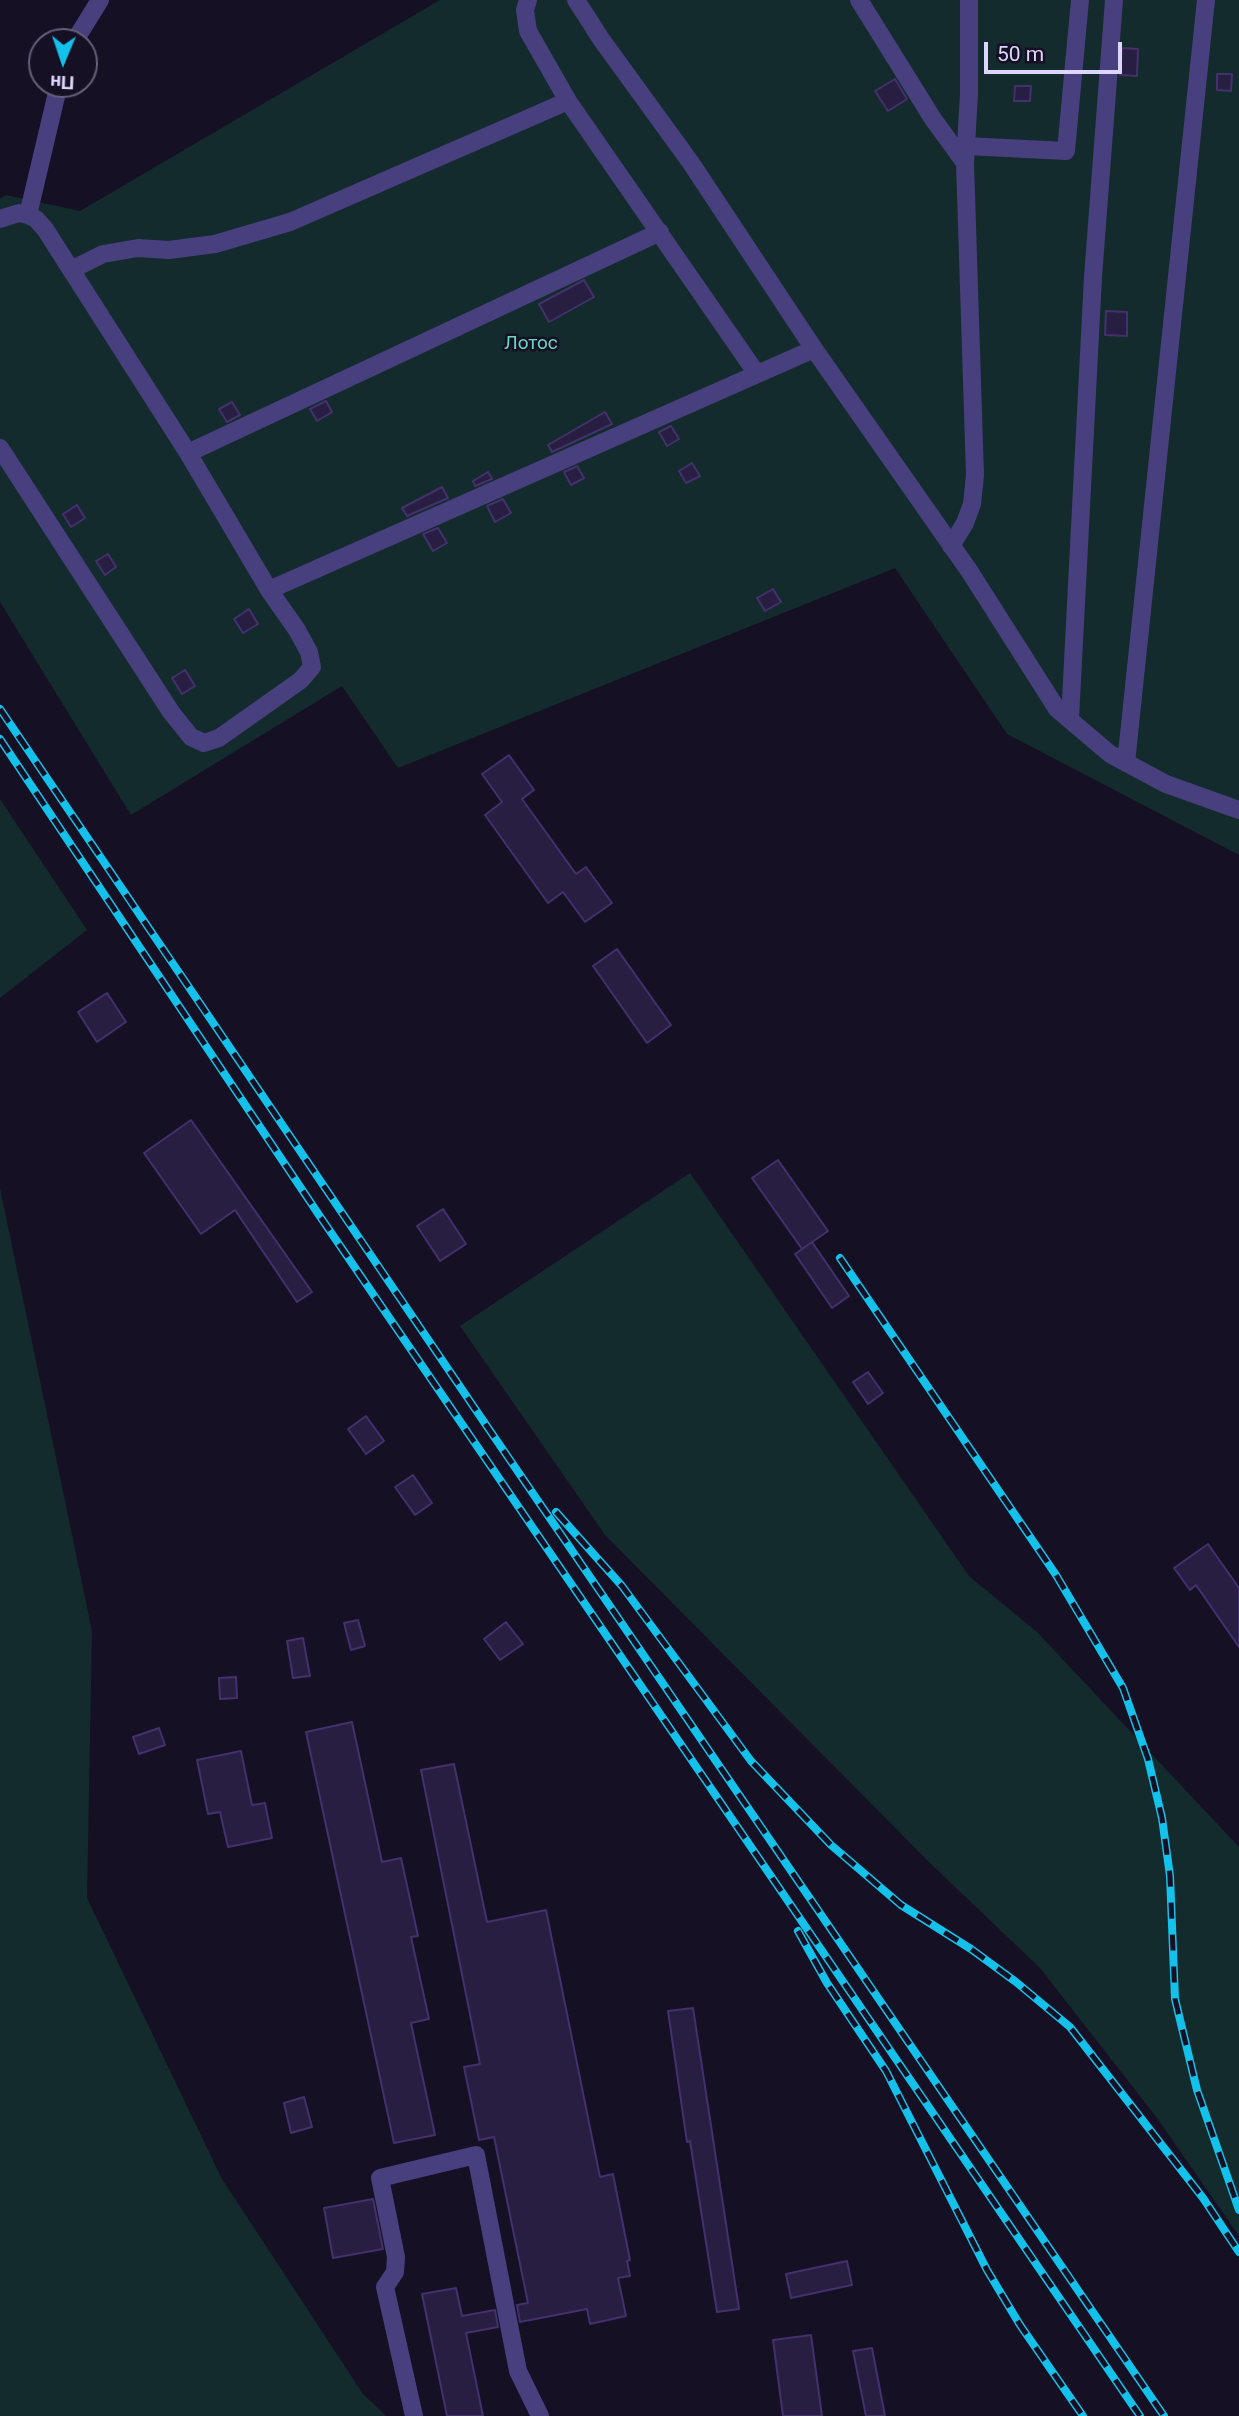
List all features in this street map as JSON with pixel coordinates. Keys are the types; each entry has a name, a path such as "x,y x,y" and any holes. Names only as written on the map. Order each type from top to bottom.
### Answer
{"street":[{"path":"83,28 100,0"},
{"path":"528,0 525,10 528,31 569,101 757,374"},
{"path":"576,0 691,163 814,349 951,546 1057,709 1110,754 1126,763 1167,785 1239,810"},
{"path":"859,0 933,118 965,155"},
{"path":"951,546 965,523 972,504 975,475 965,155 969,94 968,0"},
{"path":"965,155 1066,151 1080,0"},
{"path":"1070,719 1093,277 1114,0"},
{"path":"1126,763 1206,0"},
{"path":"28,215 56,98"},
{"path":"71,270 103,254 138,248 169,250 215,244 290,222 569,101"},
{"path":"0,219 19,213 36,219 45,229 188,453 269,590 297,630 309,652 312,667 302,680 219,737 204,743 191,737 170,712 0,448"},
{"path":"188,453 660,232"},
{"path":"269,590 814,349"},
{"path":"414,2416 385,2287 396,2272 396,2257 380,2178 476,2155 519,2371 540,2416"}],"green space":[{"name":"Лотос","path":"440,0 1239,0 1239,855 1007,734 895,568 398,768 342,686 131,815 0,602 0,198 6,195 80,211"},
{"path":"0,799 87,930 0,998"},
{"path":"690,1173 969,1576 1037,1632 1239,1847 1239,2236 1157,2118 1040,1968 931,1864 605,1535 460,1326"},
{"path":"0,1188 92,1631 87,1898 222,2179 363,2394 386,2416 0,2416"}],"building":[{"path":"1122,48 1138,49 1137,76 1120,75"},
{"path":"1217,74 1232,74 1231,91 1217,90"},
{"path":"895,79 907,99 888,111 875,91"},
{"path":"1015,86 1031,86 1030,101 1014,101"},
{"path":"584,280 594,297 549,322 539,304"},
{"path":"1106,311 1127,312 1127,336 1105,335"},
{"path":"326,401 332,412 317,421 310,409"},
{"path":"232,402 240,415 227,422 219,409"},
{"path":"605,412 612,424 552,452 548,445"},
{"path":"671,426 679,439 667,446 659,432"},
{"path":"692,463 700,476 686,483 679,471"},
{"path":"577,466 584,478 571,485 564,472"},
{"path":"488,472 492,479 475,486 473,481"},
{"path":"442,487 448,498 407,516 402,508"},
{"path":"503,499 511,513 495,522 487,506"},
{"path":"77,505 85,518 71,527 63,514"},
{"path":"438,528 447,543 433,551 423,534"},
{"path":"108,554 116,567 105,575 96,561"},
{"path":"773,589 781,602 765,611 757,598"},
{"path":"249,609 258,624 243,633 234,619"},
{"path":"185,670 195,686 182,694 172,678"},
{"path":"509,755 534,790 522,799 576,874 586,867 612,903 585,922 563,892 548,903 485,815 502,802 482,774"},
{"path":"617,949 671,1025 647,1043 593,966"},
{"path":"107,993 126,1022 97,1042 78,1012"},
{"path":"191,1120 312,1292 297,1302 235,1210 201,1234 144,1153"},
{"path":"778,1160 828,1231 802,1249 752,1178"},
{"path":"443,1209 466,1244 440,1261 417,1226"},
{"path":"812,1242 849,1296 832,1308 795,1254"},
{"path":"868,1372 883,1393 868,1404 853,1382"},
{"path":"366,1416 384,1441 366,1454 348,1429"},
{"path":"413,1475 432,1503 415,1515 395,1487"},
{"path":"1208,1544 1239,1588 1239,1647 1196,1585 1190,1590 1174,1568"},
{"path":"358,1620 365,1646 351,1650 344,1623"},
{"path":"506,1622 523,1644 500,1660 484,1639"},
{"path":"303,1638 310,1676 293,1678 287,1641"},
{"path":"236,1677 237,1698 220,1699 219,1678"},
{"path":"352,1722 382,1862 401,1858 418,1936 411,1937 429,2019 411,2023 435,2135 394,2143 306,1732"},
{"path":"159,1728 165,1745 139,1754 133,1737"},
{"path":"241,1751 252,1805 265,1803 272,1838 228,1847 220,1812 208,1814 197,1760"},
{"path":"454,1764 487,1922 546,1910 600,2177 613,2174 630,2260 627,2261 630,2276 618,2278 626,2316 590,2324 587,2309 520,2322 517,2305 528,2303 494,2137 479,2140 464,2067 480,2064 421,1770"},
{"path":"693,2008 739,2309 717,2312 690,2141 687,2142 668,2011"},
{"path":"304,2097 312,2127 291,2133 284,2103"},
{"path":"373,2199 383,2249 333,2258 324,2208"},
{"path":"847,2261 852,2285 791,2298 786,2274"},
{"path":"456,2288 462,2316 495,2310 498,2327 466,2333 483,2416 447,2416 422,2294"},
{"path":"811,2335 822,2416 783,2416 773,2340"},
{"path":"872,2348 885,2416 866,2416 853,2351"}],"railway":[{"path":"0,709 1164,2416"},
{"path":"0,739 319,1215 1140,2416"},
{"path":"840,1258 1056,1575 1123,1688 1148,1759 1162,1818 1170,1876 1175,1999 1197,2090 1239,2210"},
{"path":"556,1512 622,1586 751,1761 831,1845 901,1905 971,1949 1070,2027 1203,2198 1239,2252"},
{"path":"798,1931 827,1983 886,2071 987,2270 1020,2325 1083,2416"}]}
